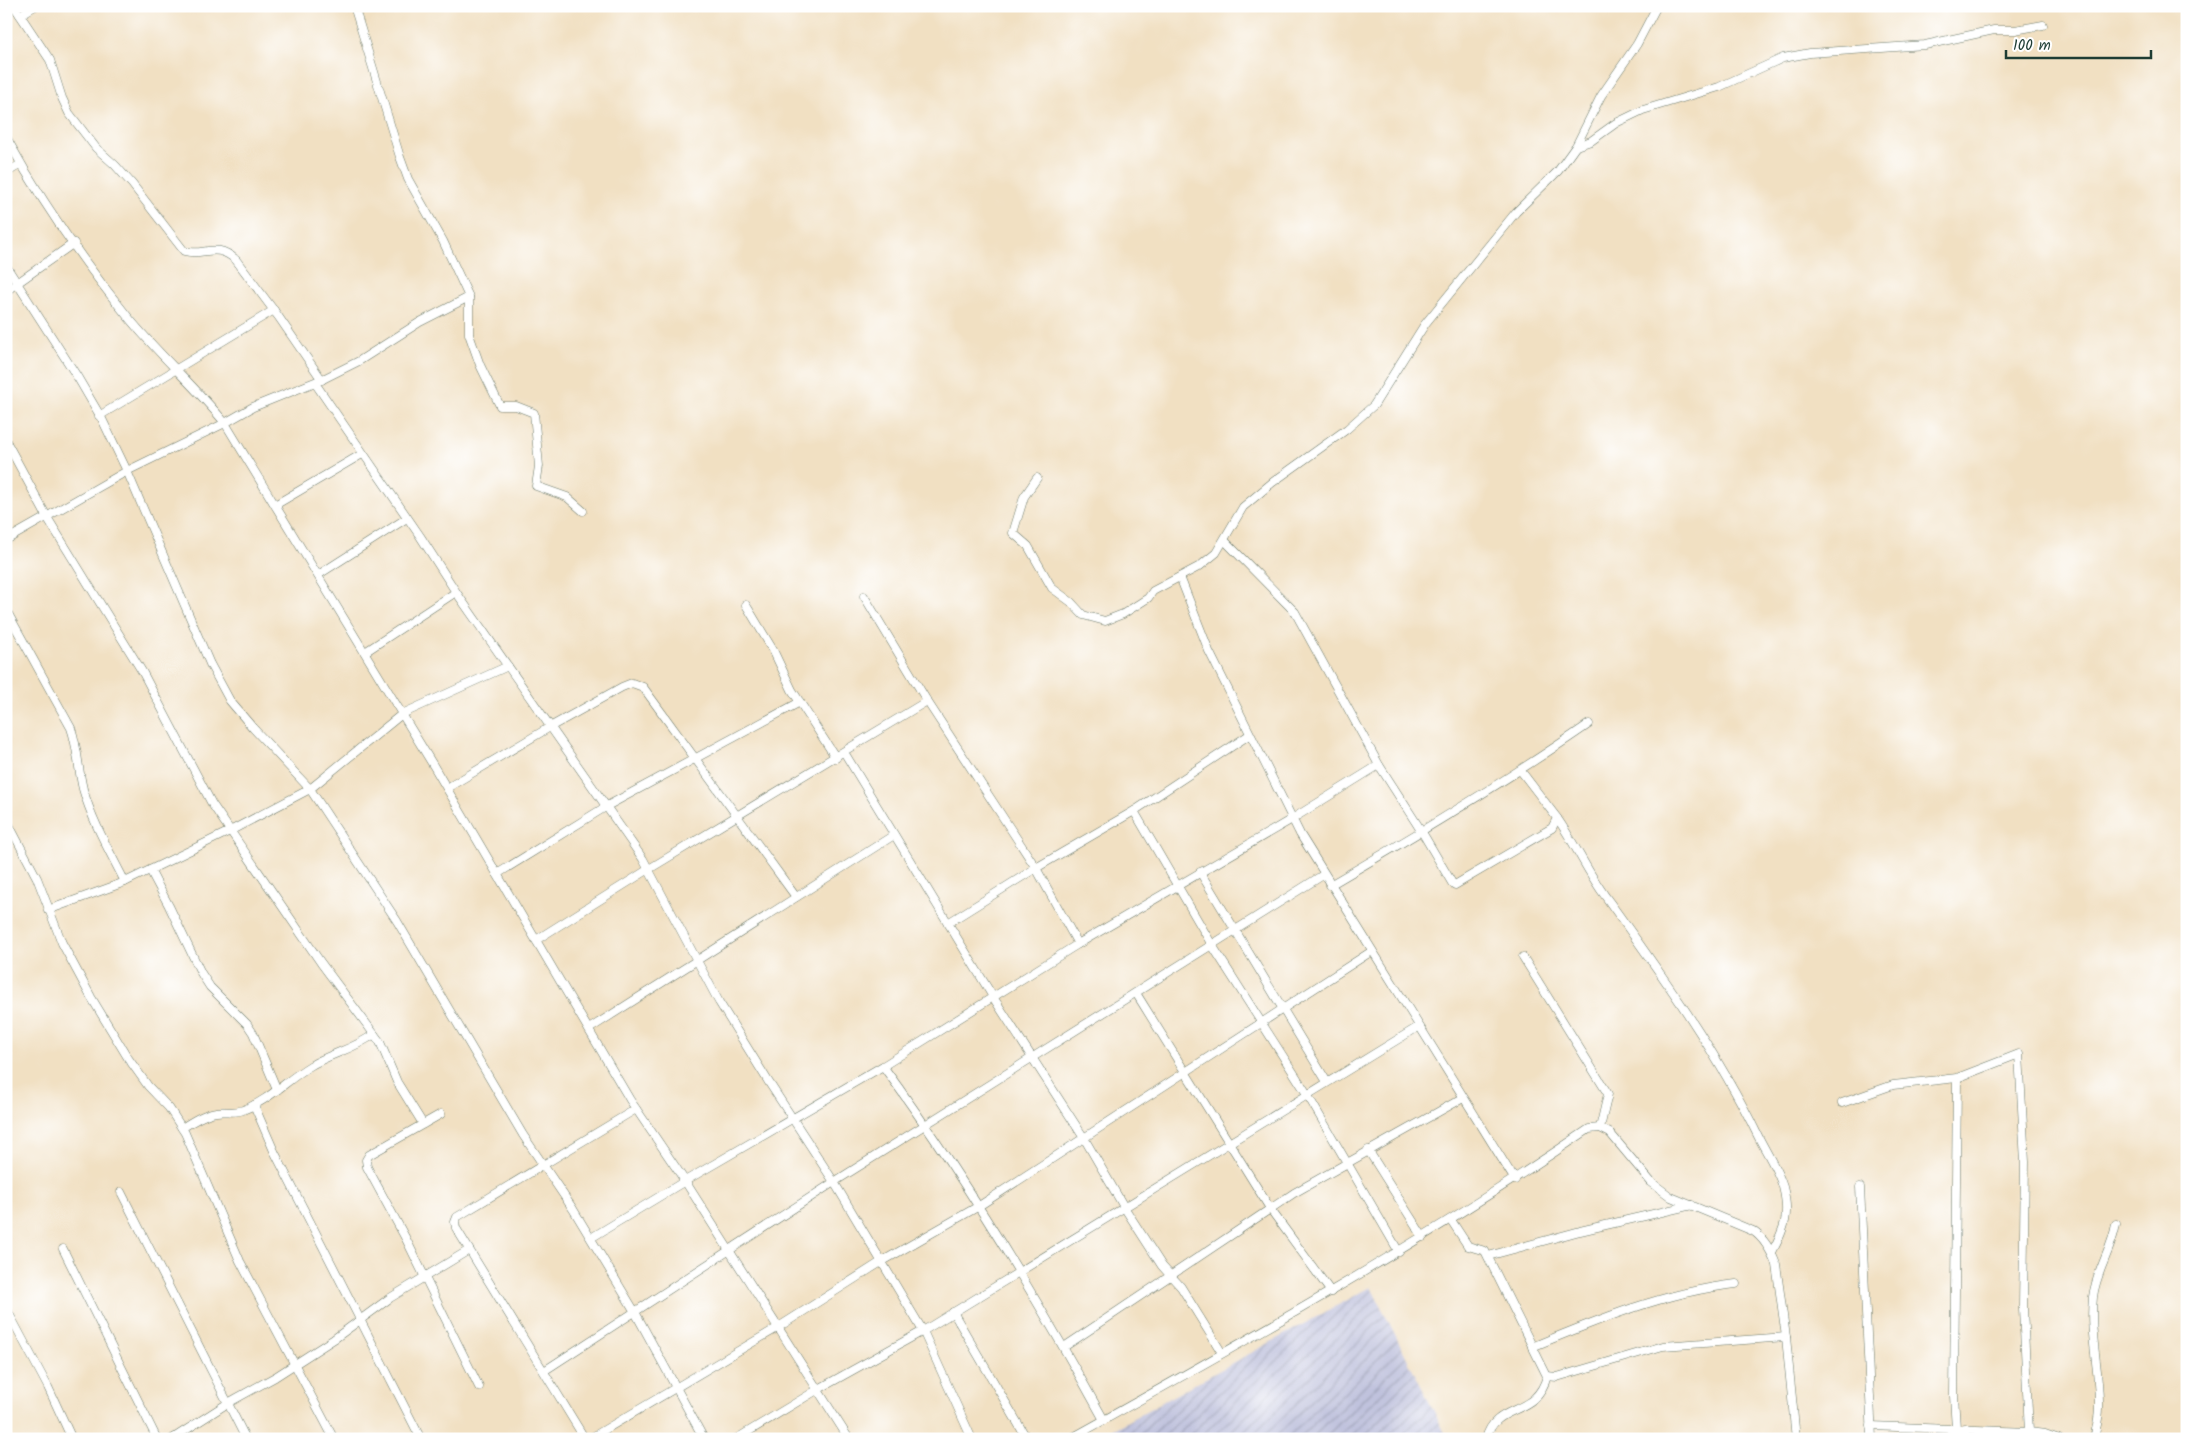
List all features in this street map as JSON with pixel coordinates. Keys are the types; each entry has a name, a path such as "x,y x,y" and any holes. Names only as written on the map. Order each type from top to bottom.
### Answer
{"street":[{"path":"14,6 50,60 62,98 69,113 96,148 116,165 164,222 184,251 190,253 219,249 228,252 274,310 362,454 456,592 607,806 648,869 719,1002 834,1182 923,1331 972,1439"},
{"path":"20,15 35,6"},
{"path":"354,6 408,179 442,241 469,297 469,334 480,366 500,406 516,406 534,414 539,466 536,486 567,497 583,511"},
{"path":"1037,478 1024,497 1013,533 1028,546 1052,588 1071,602 1083,615 1105,621 1123,614 1148,598 1153,591 1200,566 1211,558 1225,541 1243,507 1273,482 1347,429 1374,405 1425,324 1516,212 1558,171 1576,146 1601,96 1637,44 1657,6"},
{"path":"1576,146 1591,141 1616,123 1643,110 1719,87 1783,58 1810,53 1925,45 1994,30 2015,30 2043,25"},
{"path":"6,137 21,164 74,243 128,318 226,423 447,788 636,1109 685,1181 849,1439"},
{"path":"6,173 21,164"},
{"path":"6,291 74,243"},
{"path":"6,266 78,378 99,416 127,471 210,664 230,701 310,788 397,921 523,1135 636,1312 704,1439"},
{"path":"6,540 127,471 226,423 253,407 318,381 359,361 420,322 469,297"},
{"path":"99,416 274,310"},
{"path":"6,441 46,517 143,673 212,804 321,963 374,1034 388,1057 397,1082 423,1124"},
{"path":"275,505 362,454"},
{"path":"318,575 407,518"},
{"path":"1225,541 1294,612 1379,765 1452,883 1455,885 1552,828 1557,818"},
{"path":"1180,577 1209,651 1292,819 1323,875 1514,1180"},
{"path":"365,652 456,592"},
{"path":"864,596 927,701 1036,868 1078,944"},
{"path":"746,605 773,650 800,702 836,758"},
{"path":"6,610 71,728 76,742 83,790 99,830 125,882"},
{"path":"48,910 125,882 230,831 310,788 402,714 508,666"},
{"path":"447,788 622,686 632,683 643,687 694,760 796,897"},
{"path":"536,940 648,869 737,818 927,701"},
{"path":"497,874 607,806 800,702"},
{"path":"1330,885 1422,832 1521,771 1589,724"},
{"path":"948,923 1036,868 1134,811 1250,735"},
{"path":"844,752 992,997 1084,1138 1124,1207 1171,1276 1181,1287 1222,1353"},
{"path":"590,1238 883,1066 1078,944 1292,819 1379,765"},
{"path":"1521,771 1557,818 1602,892 1648,954 1698,1029 1742,1102 1782,1186 1786,1210 1784,1229 1772,1252"},
{"path":"1134,811 1212,945 1307,1094 1399,1252"},
{"path":"6,819 37,878 62,943 87,989 128,1058 148,1086 169,1108 182,1128 204,1174 240,1261 334,1439"},
{"path":"589,1029 894,835"},
{"path":"150,870 201,973 210,987 247,1024 253,1033 277,1090"},
{"path":"1200,872 1327,1082"},
{"path":"544,1371 834,1182 1323,875"},
{"path":"636,1109 457,1217 455,1222 456,1228 469,1250 587,1439 777,1328 881,1262 979,1206 1372,951"},
{"path":"1523,957 1564,1020 1608,1094 1600,1128"},
{"path":"1136,993 1271,1210 1331,1292"},
{"path":"736,1439 817,1390 923,1331 1418,1027"},
{"path":"182,1128 201,1117 216,1112 236,1112 254,1105 310,1066 359,1044 374,1034"},
{"path":"1842,1103 1893,1085 1956,1078 2020,1054 2025,1162 2023,1308 2030,1432"},
{"path":"883,1066 926,1125 979,1206 1064,1347 1104,1420"},
{"path":"1956,1078 1954,1396 1956,1428"},
{"path":"1064,1347 1294,1193 1463,1098"},
{"path":"254,1105 274,1151 421,1439"},
{"path":"441,1114 369,1155 366,1160 367,1167 479,1387"},
{"path":"1070,1439 1331,1292 1451,1220 1589,1129 1600,1128 1610,1133 1651,1182 1671,1197 1753,1231 1760,1236 1772,1252 1776,1264 1786,1337 1796,1439"},
{"path":"1368,1150 1423,1237"},
{"path":"1860,1187 1872,1439"},
{"path":"121,1192 246,1439"},
{"path":"1488,1256 1580,1231 1692,1205"},
{"path":"1451,1220 1468,1246 1485,1250 1547,1376 1544,1386 1537,1397 1527,1405 1502,1415 1492,1425 1486,1439"},
{"path":"2094,1439 2100,1410 2091,1329 2093,1296 2102,1266 2114,1239 2116,1224"},
{"path":"63,1249 157,1439"},
{"path":"172,1439 228,1403 295,1364 334,1339 360,1318 390,1298 469,1250"},
{"path":"1532,1347 1633,1308 1711,1287 1736,1284"},
{"path":"6,1308 48,1387 72,1439"},
{"path":"953,1312 1027,1439"},
{"path":"1547,1376 1557,1377 1663,1346 1786,1337"},
{"path":"1872,1426 1965,1428 2030,1432 2059,1439"},
{"path":"1965,1428 1965,1439"}],"shaded area":[{"path":"1371,1287 1448,1439 1095,1439"}]}
